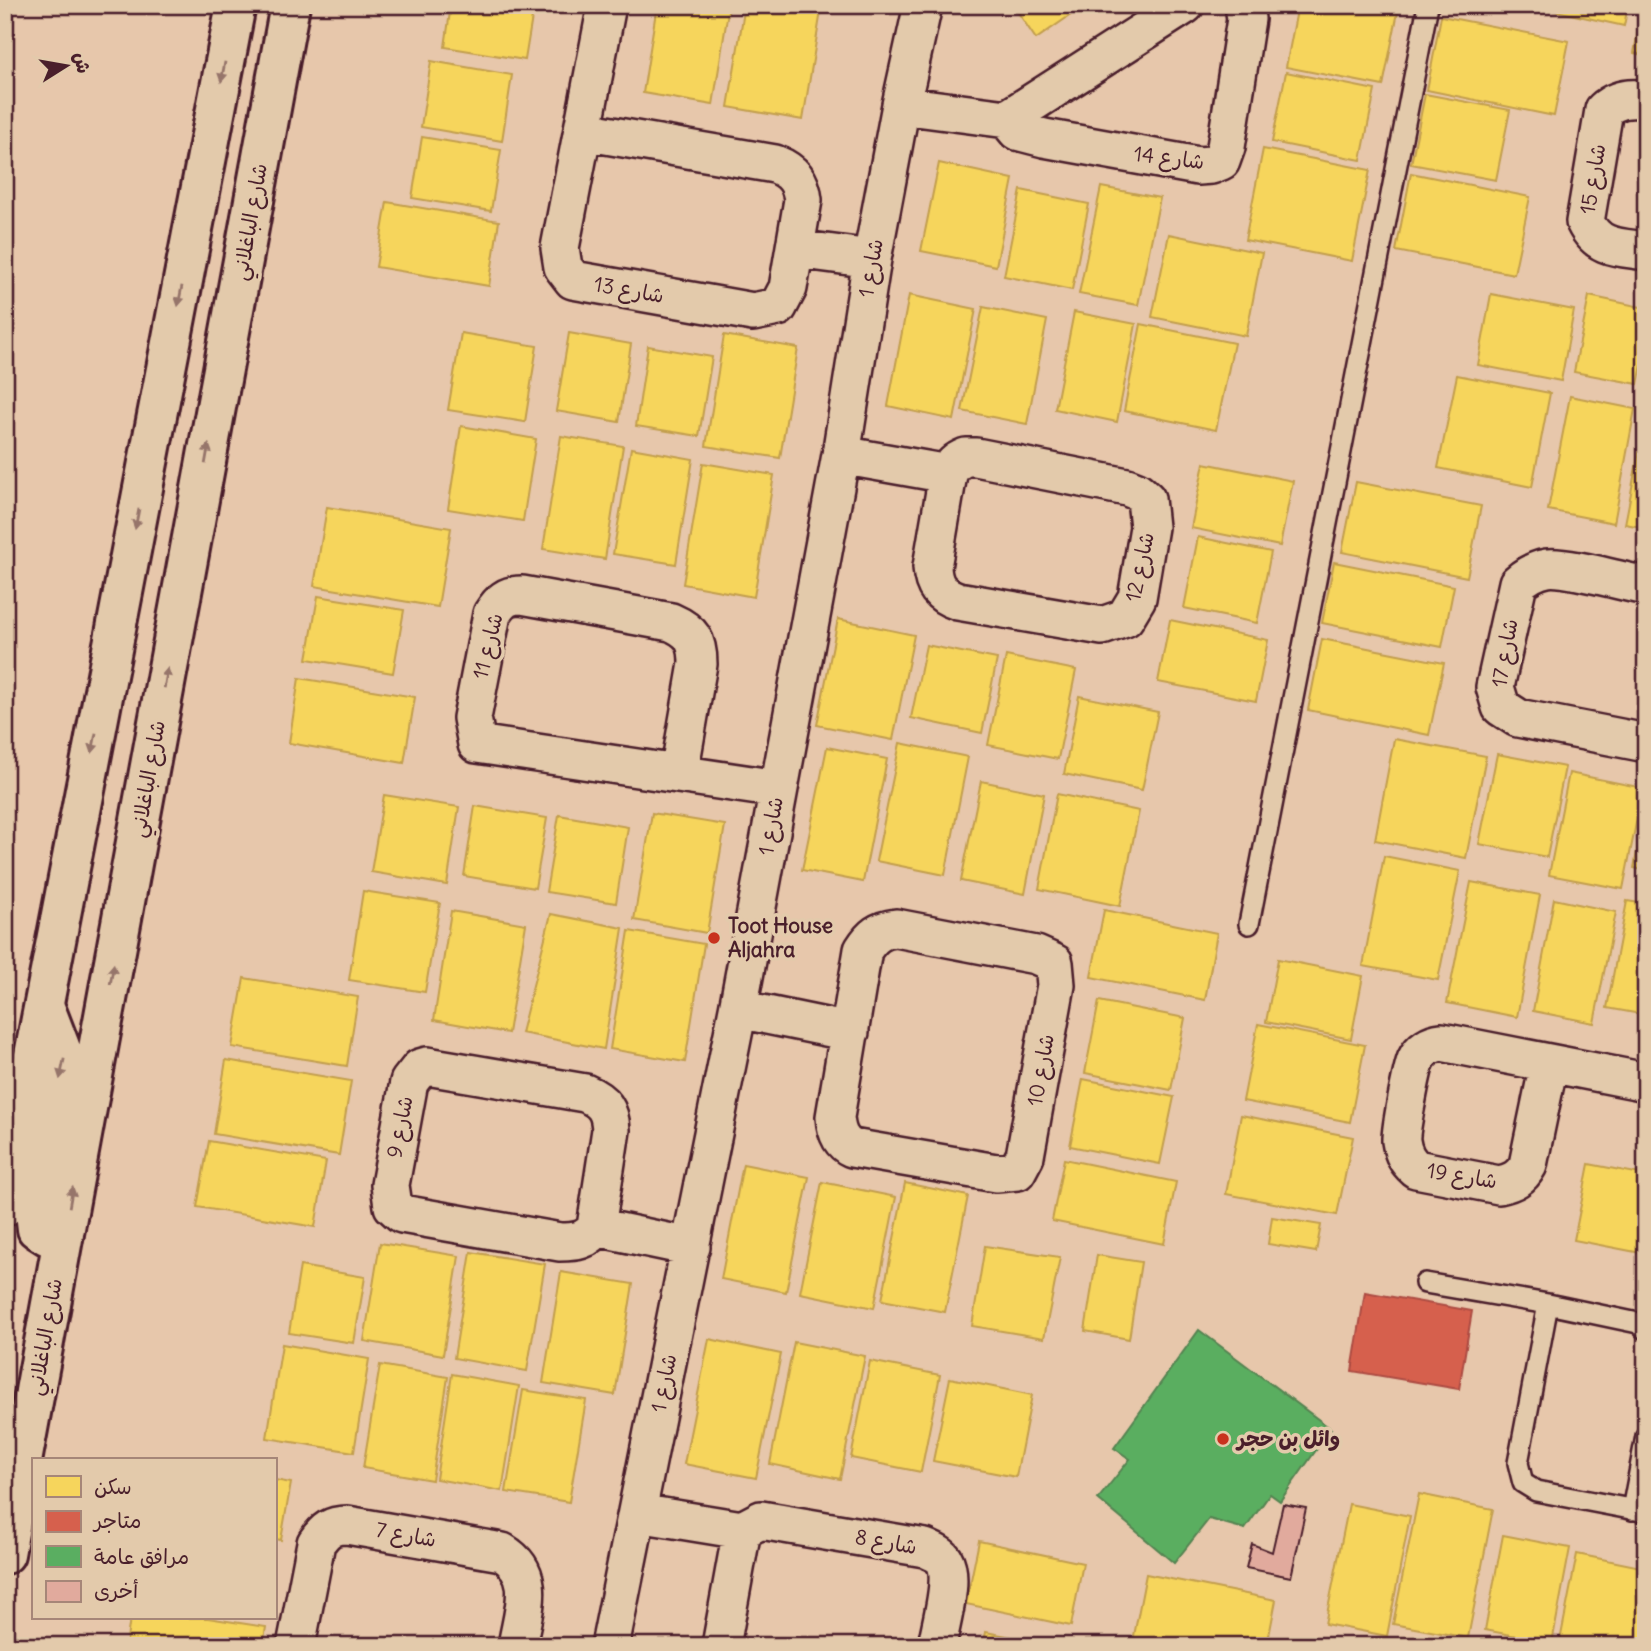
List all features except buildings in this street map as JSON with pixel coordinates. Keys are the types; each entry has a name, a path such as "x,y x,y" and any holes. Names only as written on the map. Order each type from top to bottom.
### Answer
{"main road":[{"path":"5,1206 236,5"},
{"name":"شارع الباغلاني","path":"5,1554 290,5"},
{"path":"44,1005 64,1056 34,1203 37,1228 48,1236 64,1234"},
{"path":"5,1396 10,1402 5,1427"}],"street":[{"name":"شارع 13","path":"583,131 783,167 795,175 802,188 803,200 788,288 778,307 753,312 573,280 563,267 560,248 607,5"},
{"name":"شارع 1","path":"610,1646 738,1009 841,455 872,259 923,5"},
{"path":"1007,119 1185,5"},
{"name":"شارع 14","path":"901,105 1007,119 1017,131 1044,138 1198,166 1211,165 1221,161 1226,147 1246,19 1244,5"},
{"name":"شارع 15","path":"1646,100 1636,98 1614,101 1604,110 1585,222 1592,236 1605,244 1646,251"},
{"path":"796,249 872,259"},
{"path":"841,455 948,474"},
{"name":"شارع 12","path":"976,457 1127,486 1138,491 1146,499 1149,527 1137,598 1125,618 1102,626 958,601 939,592 933,581 932,567 948,474 958,460 976,457"},
{"name":"شارع 17","path":"1646,586 1553,567 1526,575 1518,583 1495,687 1501,706 1518,718 1646,743"},
{"name":"شارع 11","path":"678,773 698,664 698,648 694,637 685,628 671,622 522,595 506,597 498,604 492,614 472,718 477,744 778,789"},
{"name":"شارع 10","path":"896,928 1036,955 1054,963 1056,985 1023,1164 1017,1171 996,1173 845,1145 836,1129 835,1117 850,1032 863,950 878,932 896,928"},
{"path":"738,1009 850,1032"},
{"name":"شارع 19","path":"1549,1064 1528,1165 1522,1176 1499,1185 1416,1169 1407,1161 1401,1139 1416,1060 1425,1048 1433,1043 1442,1042 1646,1082"},
{"name":"شارع 9","path":"438,1067 585,1093 605,1105 611,1115 611,1130 596,1227 586,1239 560,1242 402,1214 393,1206 390,1185 409,1082 414,1074 420,1068 438,1067"},
{"path":"596,1227 691,1247"},
{"name":"شارع 8","path":"638,1513 742,1530 761,1520 925,1548 934,1552 944,1559 947,1571 947,1587 937,1646"},
{"name":"شارع 7","path":"296,1646 316,1543 330,1527 347,1525 502,1552 511,1557 521,1567 526,1579 517,1646"},
{"path":"721,1646 742,1530"}],"lane":[{"path":"1249,924 1428,5"},
{"path":"1425,1283 1638,1323 1646,1330"},
{"path":"1548,1304 1518,1463 1523,1483 1536,1491 1639,1511 1646,1436"}],"place":[{"name":"Toot House Aljahra","path":"714,938"},
{"name":"وائل بن حجر","path":"1223,1439"}]}
